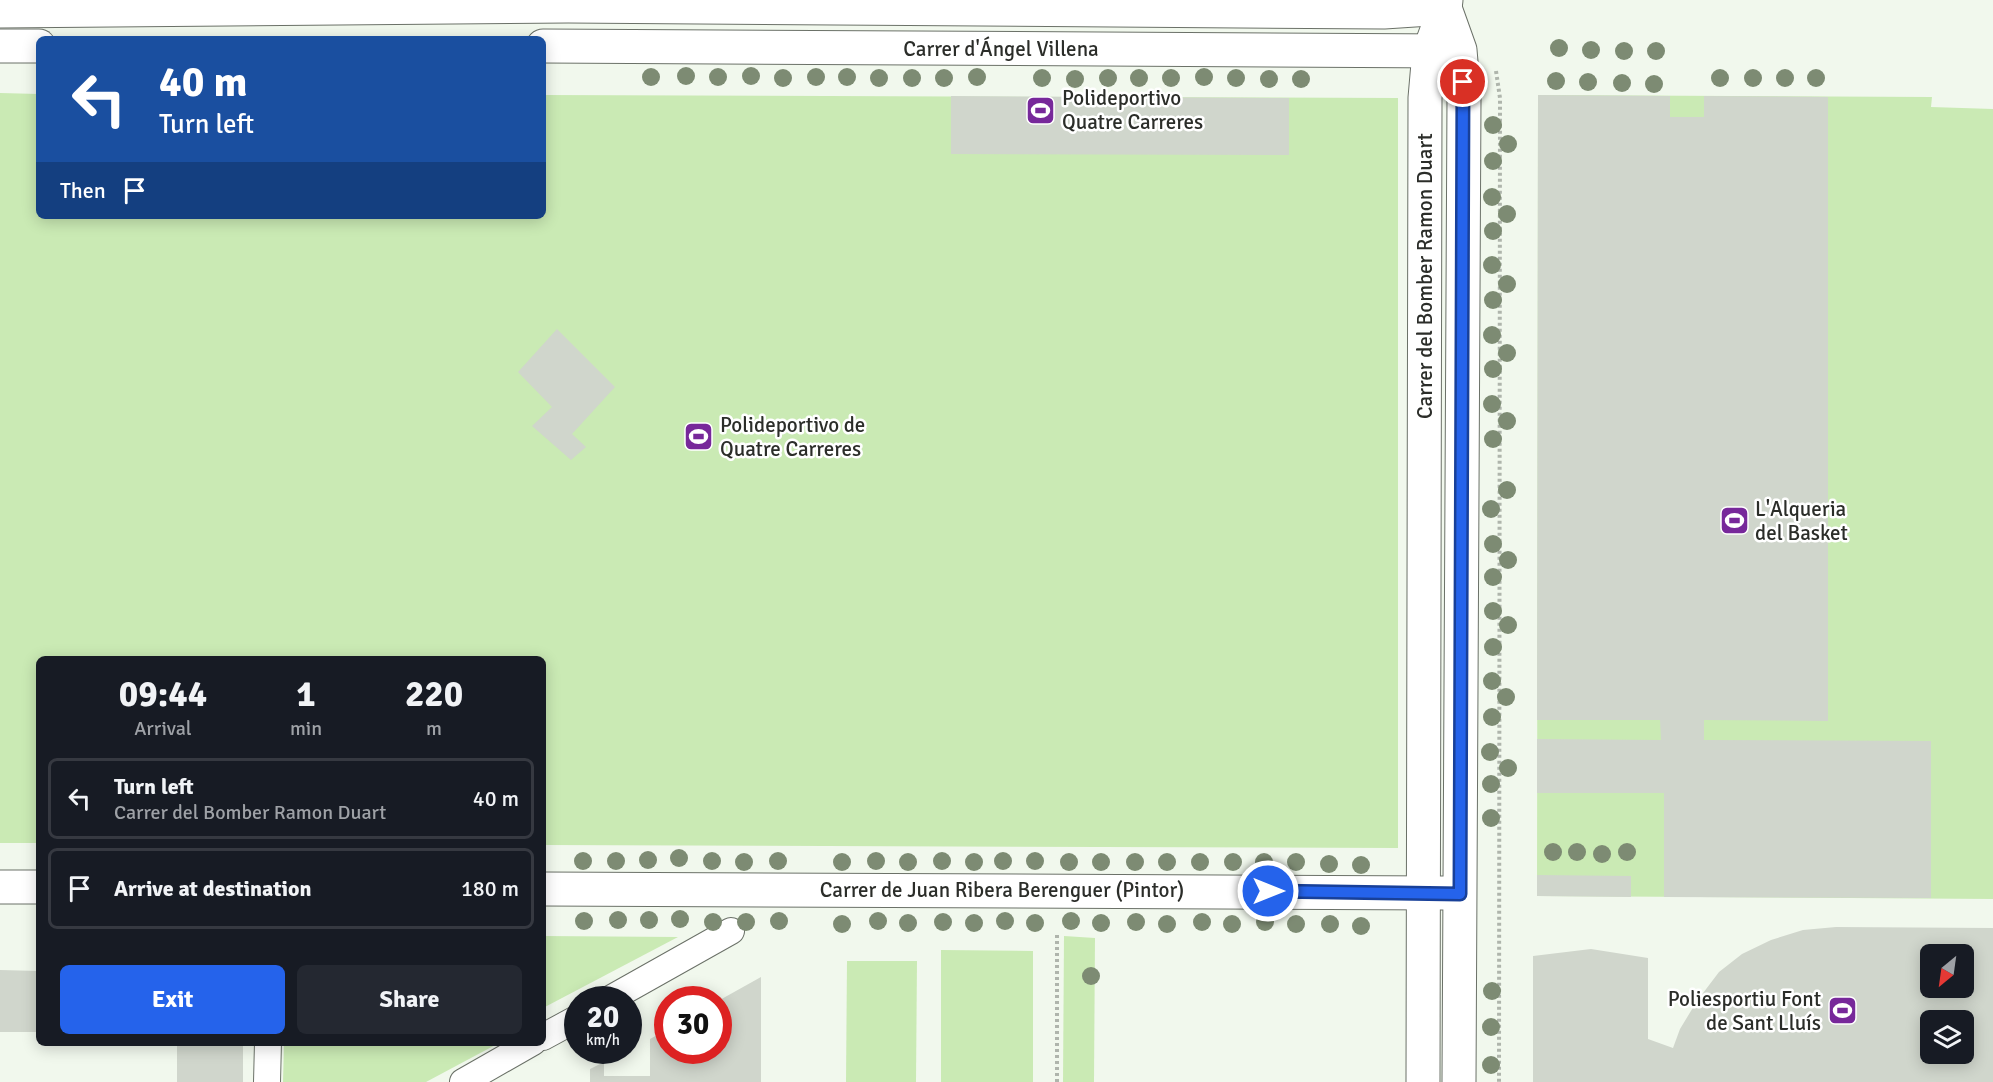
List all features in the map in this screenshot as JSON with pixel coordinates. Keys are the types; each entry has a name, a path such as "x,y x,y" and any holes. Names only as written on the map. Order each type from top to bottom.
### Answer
{"street":[{"name":"Carrer d'Ángel Villena","path":"0,11 568,3 1372,12 1445,4"},
{"name":"Carrer del Bomber Ramon Duart","path":"1445,4 1445,51 1464,98 1460,1082"},
{"path":"0,46 36,46"},
{"name":"Carrer d'Ángel Villena","path":"546,46 1445,51"},
{"name":"Carrer del Bomber Ramon Duart","path":"1423,1082 1425,98 1445,51"},
{"path":"0,887 36,887"},
{"name":"Carrer de Juan Ribera Berenguer (Pintor)","path":"546,889 1460,894"},
{"path":"633,986 731,931"},
{"path":"546,1035 564,1025"},
{"path":"267,1082 268,1046"},
{"path":"463,1082 526,1046"}],"path":[{"path":"1494,66 1499,80 1500,98 1499,1082"},
{"path":"1057,933 1057,1082"}],"green space":[{"name":"Polideportivo de Quatre Carreres","path":"0,93 36,94 36,219 546,219 546,95 1398,98 1398,848 546,845 546,656 36,656 36,843 0,843"},
{"name":"L'Alqueria del Basket","path":"1538,95 1932,97 1931,107 1993,109 1993,899 1537,896"},
{"path":"546,936 678,937 585,986 564,986 564,997 546,1006"},
{"path":"1064,936 1095,938 1094,1082 1063,1082"},
{"path":"941,950 1033,951 1033,1082 941,1082"},
{"path":"847,961 917,961 916,1082 846,1082"},
{"path":"284,1046 493,1046 426,1082 283,1082"}],"building":[{"name":"L'Alqueria del Basket","path":"1538,95 1670,96 1670,117 1704,117 1704,96 1828,97 1828,721 1704,720 1704,740 1931,741 1931,898 1664,897 1664,793 1537,793 1537,739 1661,740 1660,720 1537,720"},
{"path":"951,96 1289,98 1289,155 951,154"},
{"path":"557,329 615,387 572,434 586,447 571,460 532,426 552,407 518,372"},
{"path":"1537,875 1631,876 1631,897 1537,896"},
{"name":"Poliesportiu Font de Sant Lluís","path":"1836,927 1993,928 1993,1082 1533,1082 1533,956 1591,949 1648,958 1648,1039 1673,1048 1680,1029 1719,972 1742,954 1771,940 1803,930"},
{"path":"0,970 36,971 36,1032 0,1032"},
{"path":"761,977 761,1082 590,1082 590,1069 600,1064 604,1064 604,1076 650,1076 650,1039 654,1037 654,1064 732,1064 732,993"},
{"path":"177,1046 243,1046 243,1082 177,1082"}],"place":[{"name":"Polideportivo Quatre Carreres","path":"1041,110"},
{"name":"Polideportivo de Quatre Carreres","path":"699,437"},
{"name":"L'Alqueria del Basket","path":"1734,521"},
{"name":"Poliesportiu Font de Sant Lluís","path":"1842,1011"}],"route":[{"path":"1268,891 1460,894 1463,82"}]}
